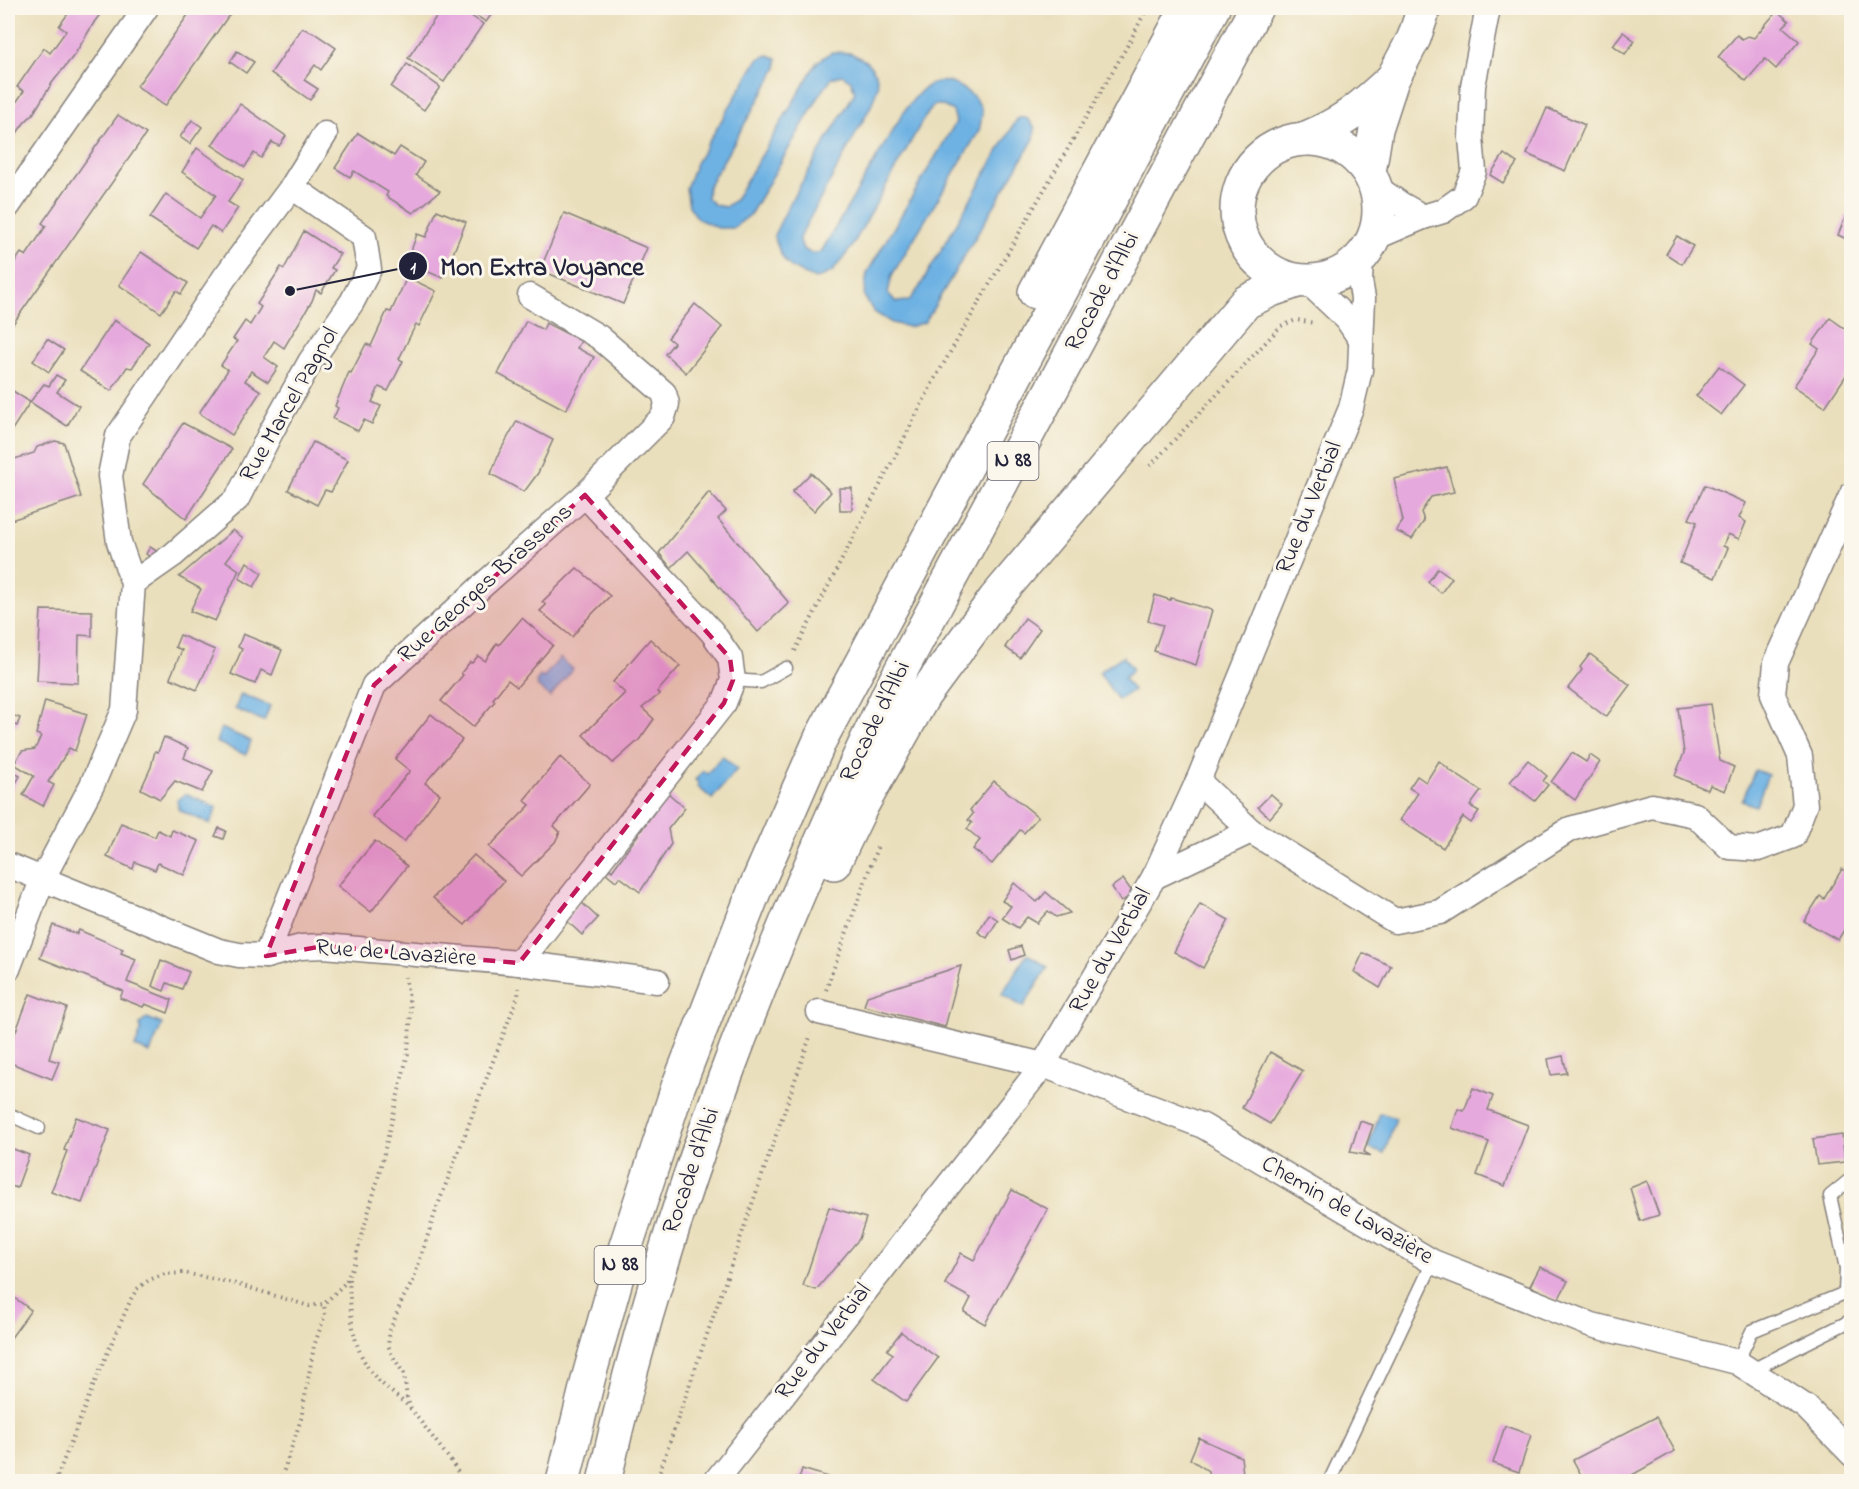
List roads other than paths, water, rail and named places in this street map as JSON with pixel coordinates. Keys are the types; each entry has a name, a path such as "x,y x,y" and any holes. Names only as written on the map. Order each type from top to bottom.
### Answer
{"main road":[{"path":"822,738 1007,344 1187,8"},
{"name":"Rocade d'Albi","path":"563,1482 589,1376 623,1255 678,1087 755,889 822,738 1213,8"},
{"name":"Rocade d'Albi","path":"604,1482 616,1425 659,1270 690,1173 728,1067 785,921 841,794 890,691 1256,8"},
{"path":"1372,179 1376,129 1392,80 1414,38 1424,8"},
{"path":"1303,282 1275,274 1257,260 1244,241 1237,219 1238,196 1247,174 1262,157 1281,144 1304,139 1332,128 1353,114 1392,80"},
{"path":"785,921 826,878 862,805 924,695 995,599 1246,302 1271,290 1327,279 1345,271 1367,249 1379,222 1380,204 1372,179 1357,158 1341,147 1323,140 1304,139"}],"street":[{"path":"8,206 146,8"},
{"path":"1367,249 1423,216 1443,211 1464,196 1474,171 1471,138 1473,86 1488,8"},
{"path":"8,969 43,878 92,785 124,710 133,583 119,542 110,476 118,436 225,277 292,187 325,134"},
{"path":"1372,179 1402,206 1423,216"},
{"name":"Rue Marcel Pagnol","path":"133,583 173,555 237,499 304,372 352,302 369,269 364,237 292,187"},
{"name":"Rue du Verbial","path":"715,1482 1044,1065 1155,877 1198,781 1351,408 1360,370 1363,298 1360,280 1367,249"},
{"path":"1303,282 1336,308 1361,340"},
{"path":"530,296 599,337 664,393 667,404 663,417 585,495"},
{"path":"1198,781 1251,831 1395,921 1440,912 1570,829 1652,806 1695,815 1729,847 1758,849 1793,836 1805,805 1800,756 1773,695 1776,663 1851,494"},
{"name":"Rue Georges Brassens","path":"266,956 374,685 585,495 712,632 730,658 733,680"},
{"path":"519,963 724,703 733,680"},
{"path":"1155,877 1251,831"},
{"name":"Rue de Lavazière","path":"8,865 219,951 239,955 266,956 301,947 324,946 519,963 657,981"},
{"name":"Chemin de Lavazière","path":"819,1012 1044,1065 1203,1126 1433,1262 1592,1325 1743,1367 1806,1407 1851,1454"}],"lane":[{"path":"733,680 761,682 786,668"},
{"path":"8,1114 39,1128"},
{"path":"1743,1367 1752,1331 1845,1293 1846,1268 1830,1196 1851,1178"},
{"path":"1329,1482 1433,1262"},
{"path":"1743,1367 1851,1320"}],"water":[{"path":"832,52 851,53 866,61 876,73 878,86 871,106 799,238 803,249 813,254 821,252 905,110 923,89 937,82 958,86 976,100 982,112 979,131 892,275 888,293 896,302 909,301 919,288 1017,119 1022,117 1028,119 1035,128 1034,139 925,322 909,327 892,323 874,312 864,296 867,273 956,122 953,111 941,105 934,105 923,120 851,248 832,272 816,279 799,272 783,259 774,235 791,201 855,92 851,81 842,75 832,78 821,93 750,215 733,228 718,228 698,219 689,206 686,188 696,163 758,59 768,55 777,58 777,68 708,187 707,198 715,205 725,207 735,200 817,62"},
{"path":"1123,656 1133,670 1124,678 1133,690 1118,700 1099,672"},
{"path":"560,658 573,669 550,697 537,686 536,682 540,676 543,678"},
{"path":"241,694 270,706 264,721 235,709"},
{"path":"221,728 251,741 246,755 216,742"},
{"path":"722,756 737,769 712,799 697,786 699,783 695,780 703,771 707,774"},
{"path":"1755,770 1768,775 1756,806 1742,801"},
{"path":"186,794 217,808 210,824 179,810 177,800"},
{"path":"1027,954 1048,967 1023,1007 1002,994"},
{"path":"147,1018 162,1024 150,1053 135,1047 141,1031 140,1024"},
{"path":"1380,1113 1396,1118 1384,1154 1368,1148"}],"place":[{"name":"Mon Extra Voyance","path":"290,291"}]}
